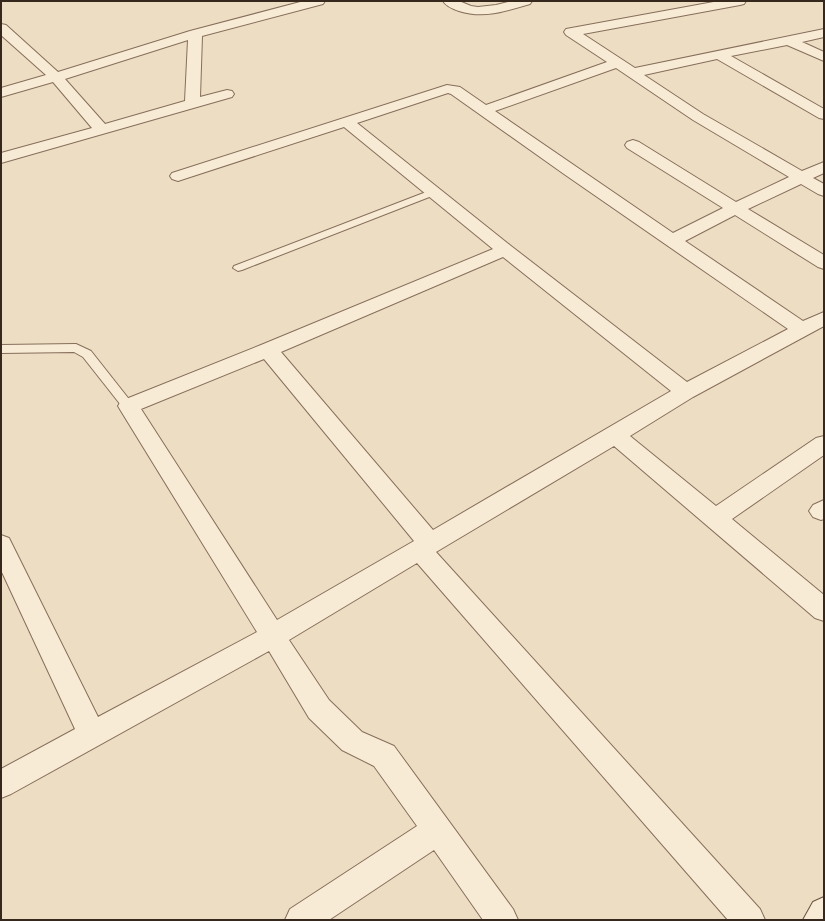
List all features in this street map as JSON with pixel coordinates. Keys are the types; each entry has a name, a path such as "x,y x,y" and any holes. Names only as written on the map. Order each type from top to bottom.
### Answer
{"street":[{"path":"1,93 195,34 319,1"},
{"path":"449,1 460,8 485,12 526,1"},
{"path":"740,1 571,32 698,117 824,191"},
{"path":"1,28 56,77 102,130"},
{"path":"632,73 824,33"},
{"path":"192,104 195,34"},
{"path":"788,40 824,58"},
{"path":"719,55 824,115"},
{"path":"485,110 617,63"},
{"path":"178,176 446,89 458,91 570,171 802,329"},
{"path":"1,158 227,94"},
{"path":"347,122 505,250 686,392"},
{"path":"633,145 824,263"},
{"path":"672,241 736,208 824,167"},
{"path":"502,920 384,756 352,741 319,709 128,406 268,350 505,250"},
{"path":"1,784 273,636 686,392 824,318"},
{"path":"268,350 425,547 749,920"},
{"path":"615,435 824,610"},
{"path":"715,519 824,444"},
{"path":"1,544 92,734"},
{"path":"301,920 437,830"},
{"path":"818,920 824,913"}],"lane":[{"path":"238,268 434,192"},
{"path":"1,349 76,348 87,354 128,406"}]}
